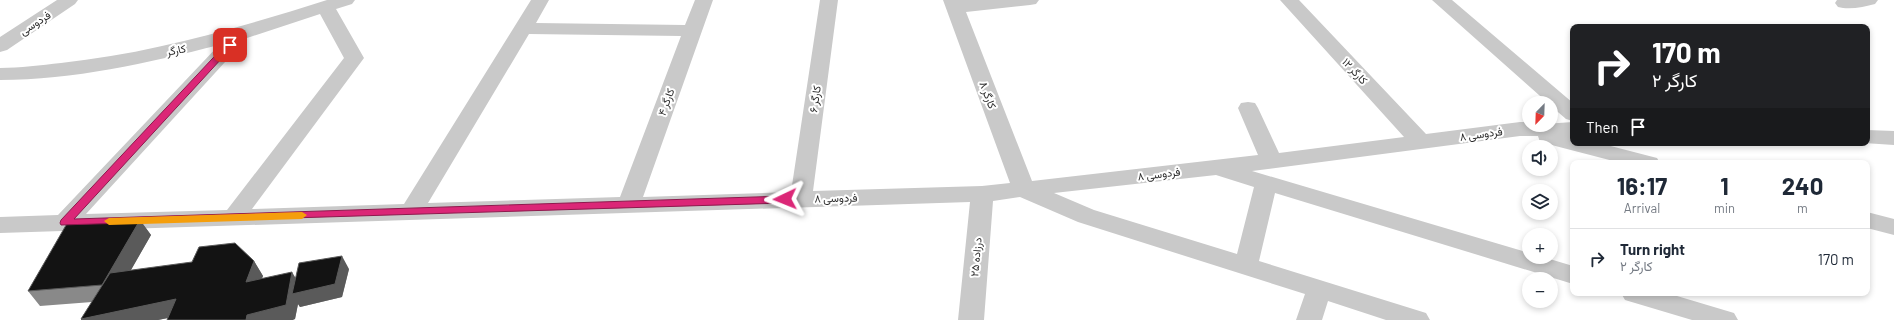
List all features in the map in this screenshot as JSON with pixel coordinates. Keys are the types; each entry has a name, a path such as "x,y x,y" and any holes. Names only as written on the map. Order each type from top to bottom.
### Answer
{"street":[{"name":"فردوسی","path":"0,46 69,0"},
{"name":"کارگر","path":"0,74 16,74 91,66 176,50 240,34 346,0"},
{"path":"411,212 540,0"},
{"name":"کارگر ۴","path":"628,204 704,0"},
{"name":"کارگر ۶","path":"801,199 829,0"},
{"path":"954,4 1030,0"},
{"name":"کارگر ۱۲","path":"1289,0 1421,142"},
{"path":"1441,0 1570,111"},
{"path":"1844,3 1869,0"},
{"name":"کارگر ۸","path":"954,4 1024,190"},
{"path":"233,218 354,58 325,7"},
{"path":"523,28 693,31"},
{"path":"64,223 240,34"},
{"path":"1246,266 1269,172 1248,108"},
{"path":"1520,129 1570,142"},
{"name":"فردوسی ۸","path":"0,225 982,194 1215,168 1269,172 1421,142 1520,129 1570,129"},
{"path":"1870,137 1894,138"},
{"path":"1584,146 1638,160"},
{"path":"1269,172 1570,274"},
{"path":"1024,190 1086,216 1417,320"},
{"name":"درزاده ۲۵","path":"971,320 982,194"},
{"path":"1870,221 1894,227"},
{"path":"1309,320 1319,289"},
{"path":"1641,296 1684,314 1725,320"}],"building":[{"path":"69,220 140,220 102,285 28,291"},
{"path":"235,243 254,261 246,282 292,272 286,305 247,315 246,320 167,320 176,299 81,319 110,273 192,262 199,247"},
{"path":"342,256 335,284 292,294 299,263"}],"slow traffic":[{"path":"109,221 302,215"}],"route":[{"path":"230,45 64,223 785,199"}]}
